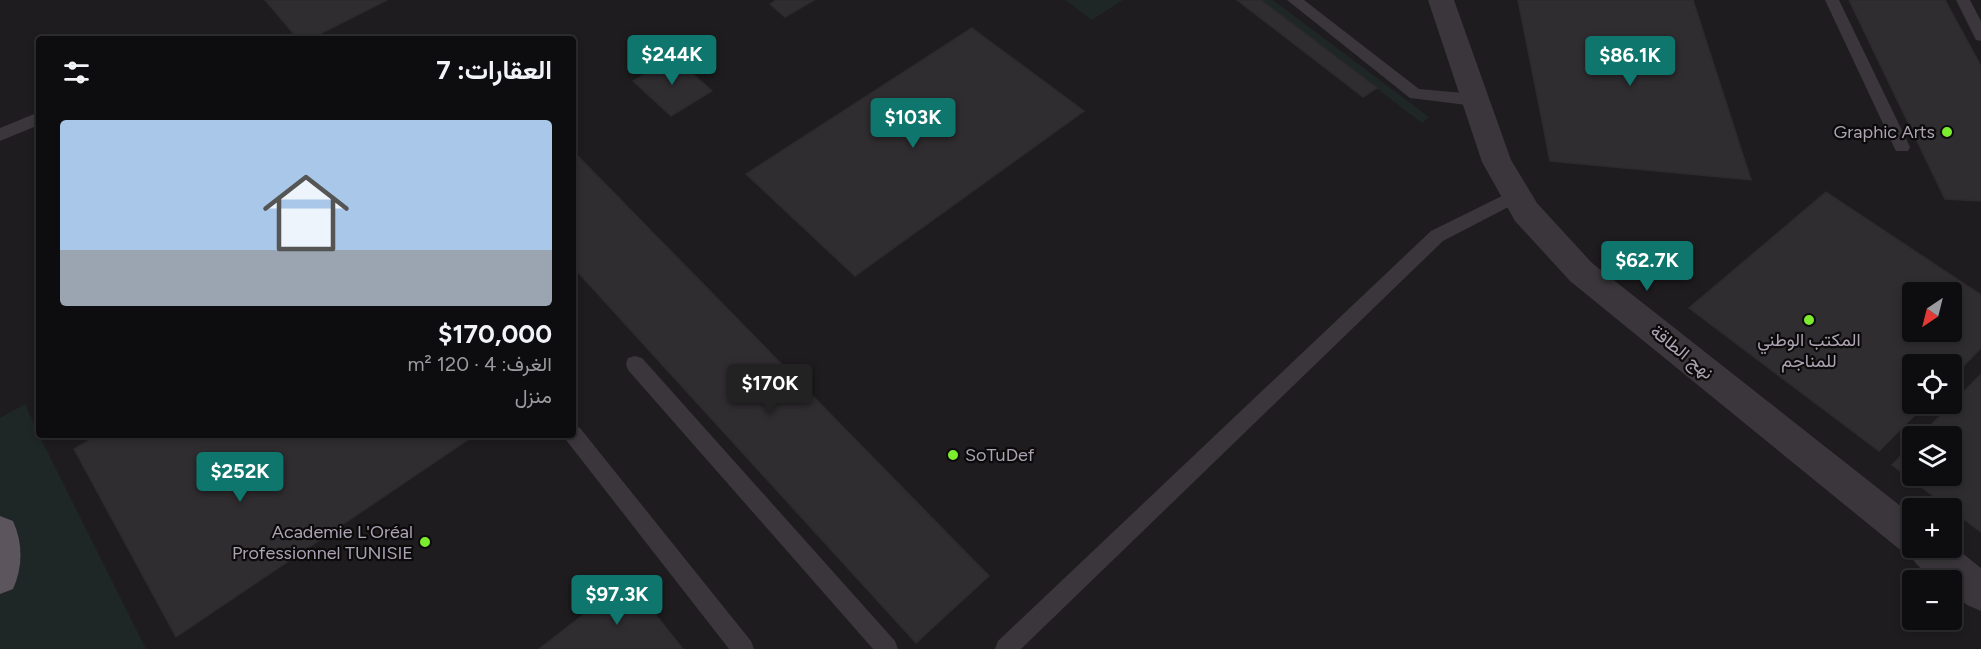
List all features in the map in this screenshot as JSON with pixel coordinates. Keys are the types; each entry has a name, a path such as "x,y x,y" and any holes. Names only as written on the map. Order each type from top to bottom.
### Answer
{"highway":[{"path":"0,533 3,544 0,576"}],"street":[{"name":"نهج الطاقة","path":"1441,0 1497,162 1526,212 1581,272 1902,529"},
{"path":"1938,558 1981,592"}],"lane":[{"path":"1294,0 1415,94 1475,100"},
{"path":"1832,0 1902,147"},
{"path":"1963,0 1981,36"},
{"path":"0,135 36,119"},
{"path":"1006,649 1437,236 1516,195"},
{"path":"635,364 887,649"},
{"path":"576,438 743,649"}],"shaded area":[{"path":"0,0 1981,0 1981,649 0,649"},
{"path":"1065,0 1123,0 1092,20"},
{"path":"1261,0 1273,0 1429,117 1422,123"},
{"path":"25,404 36,428 36,438 40,438 146,649 0,649 0,418"}],"building":[{"path":"265,0 387,0 316,36 295,36"},
{"path":"776,0 814,0 785,17 770,4"},
{"path":"1237,0 1261,0 1377,88 1363,97"},
{"path":"1518,0 1693,0 1751,180 1550,161"},
{"name":"Graphic Arts","path":"1849,0 1945,0 1981,66 1981,201 1945,199"},
{"path":"972,28 1084,111 855,276 746,174"},
{"path":"674,57 712,91 671,116 633,81"},
{"path":"576,154 989,576 916,643 576,270"},
{"name":"المكتب الوطني للمناجم","path":"1826,192 1961,282 1902,282 1902,342 1962,342 1962,282 1981,295 1981,348 1962,368 1962,354 1902,354 1902,414 1916,414 1879,451 1689,308"},
{"path":"1981,374 1981,532 1962,518 1962,498 1936,498 1920,486 1962,486 1962,426 1930,426 1942,414 1962,414 1962,393"},
{"path":"93,438 471,438 176,637 74,449"},
{"path":"1902,454 1902,473 1892,465"},
{"path":"628,580 683,649 539,649"}],"place":[{"name":"Graphic Arts","path":"1947,132"},
{"name":"المكتب الوطني للمناجم","path":"1809,320"},
{"name":"SoTuDef","path":"953,455"},
{"name":"Academie L'Oréal Professionnel TUNISIE","path":"425,542"}]}
